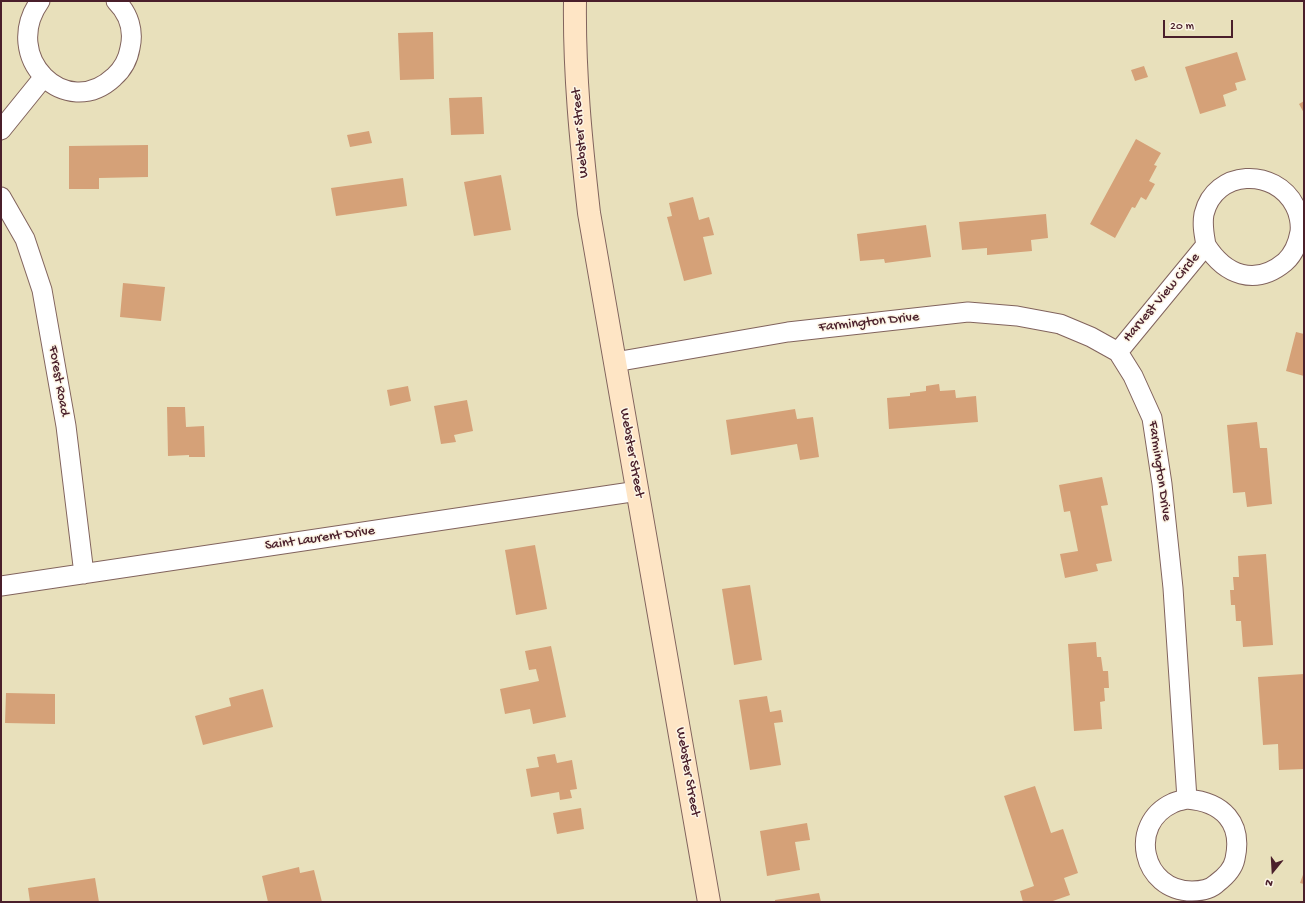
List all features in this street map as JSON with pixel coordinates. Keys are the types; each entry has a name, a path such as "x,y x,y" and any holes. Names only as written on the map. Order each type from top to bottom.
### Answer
{"main road":[{"name":"Webster Street","path":"575,1 574,51 579,132 589,213 709,902"}],"street":[{"path":"40,1 31,12 25,30 25,48 31,65 43,78 58,88 74,92 92,90 108,83 120,72 129,57 132,40 130,22 122,7 116,1"},
{"path":"1,130 43,78"},
{"name":"Harvest View Circle","path":"1250,178 1265,179 1279,186 1290,196 1298,211 1301,228 1298,244 1289,258 1276,269 1261,274 1244,275 1234,271 1215,259 1206,245 1203,230 1204,214 1210,200 1221,189 1234,181 1250,178"},
{"name":"Forest Road","path":"1,197 25,239 42,290 66,426 84,574"},
{"name":"Harvest View Circle","path":"1118,352 1206,245"},
{"name":"Farmington Drive","path":"615,362 788,332 968,312 1017,316 1060,324 1092,337 1118,352 1133,376 1152,418 1162,484 1173,588 1187,799"},
{"name":"Saint Laurent Drive","path":"1,586 638,491"},
{"path":"1187,799 1203,800 1217,807 1229,818 1236,832 1238,847 1234,863 1226,876 1214,886 1199,891 1183,891 1168,886 1157,877 1149,864 1145,850 1145,835 1151,822 1160,810 1173,802 1187,799"}],"building":[{"path":"433,32 434,79 400,80 398,33"},
{"path":"1237,52 1246,80 1235,83 1237,90 1223,95 1226,106 1200,114 1185,67"},
{"path":"1144,66 1148,77 1135,81 1131,70"},
{"path":"482,97 484,134 451,135 449,98"},
{"path":"1304,101 1304,113 1299,104"},
{"path":"369,131 372,143 350,147 347,135"},
{"path":"1136,139 1161,153 1154,165 1157,166 1149,181 1155,184 1146,200 1141,197 1135,208 1132,207 1115,238 1090,224"},
{"path":"148,145 148,177 99,178 99,189 69,189 69,146"},
{"path":"501,175 511,230 474,236 464,182"},
{"path":"403,178 407,206 336,216 331,188"},
{"path":"693,197 699,220 709,217 714,235 703,237 712,274 684,281 667,217 672,216 669,203"},
{"path":"1046,214 1048,238 1031,240 1032,251 987,255 987,248 962,250 959,222"},
{"path":"926,225 931,257 885,263 884,259 860,261 857,234"},
{"path":"123,283 165,287 161,321 120,317"},
{"path":"1296,332 1304,334 1304,376 1286,371"},
{"path":"939,384 940,391 955,390 956,398 976,396 978,422 889,429 887,398 910,396 910,393 926,391 926,386"},
{"path":"408,386 411,401 390,406 387,390"},
{"path":"467,400 473,431 454,435 456,442 441,444 434,406"},
{"path":"167,407 185,407 186,427 204,426 205,457 189,457 189,455 168,456"},
{"path":"795,409 797,419 813,417 819,457 800,460 797,444 731,455 726,420"},
{"path":"1257,422 1260,448 1267,448 1272,504 1247,507 1245,492 1233,493 1227,425"},
{"path":"1102,477 1108,505 1101,506 1112,561 1096,564 1098,571 1065,578 1060,554 1078,551 1070,511 1064,512 1059,485"},
{"path":"535,545 547,609 516,615 505,550"},
{"path":"1266,554 1273,645 1243,647 1241,621 1236,621 1235,605 1231,605 1230,590 1234,590 1233,577 1239,577 1238,556"},
{"path":"750,585 762,660 734,665 722,589"},
{"path":"1096,642 1097,657 1101,657 1103,671 1108,671 1109,688 1104,688 1105,701 1100,702 1102,729 1074,731 1068,644"},
{"path":"551,646 566,717 533,724 530,709 505,714 500,689 539,681 536,669 529,670 525,651"},
{"path":"1304,674 1304,769 1279,770 1278,744 1263,745 1258,677"},
{"path":"263,689 273,727 203,745 195,716 231,706 229,698"},
{"path":"6,693 55,694 55,724 5,723"},
{"path":"767,696 770,712 781,710 783,722 774,723 781,765 750,770 739,700"},
{"path":"555,754 557,763 572,760 577,789 570,790 572,798 560,800 559,792 531,797 526,769 539,767 537,757"},
{"path":"1035,786 1051,833 1063,829 1078,873 1064,878 1070,895 1050,902 1023,902 1020,891 1034,886 1004,796"},
{"path":"581,808 584,829 557,834 553,813"},
{"path":"807,823 810,840 795,842 800,870 767,876 760,831"},
{"path":"299,867 300,873 314,870 322,902 268,902 262,876"},
{"path":"1304,872 1304,884 1300,883"},
{"path":"95,878 99,902 30,902 28,888"},
{"path":"819,893 821,902 775,902 775,900"}]}
